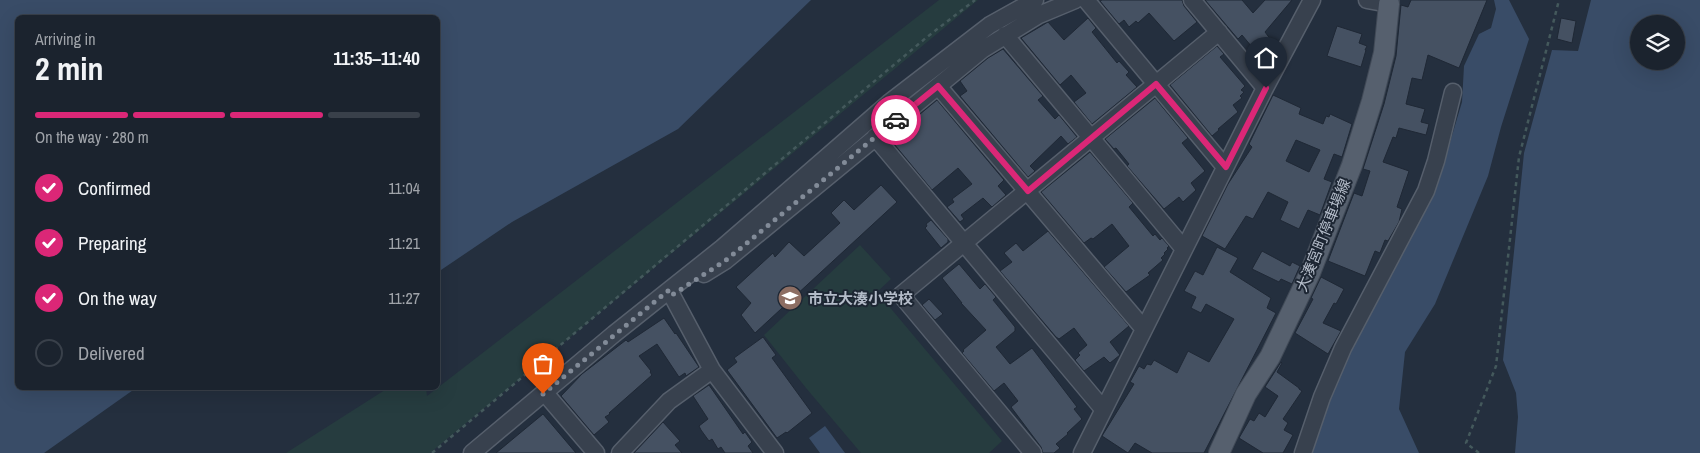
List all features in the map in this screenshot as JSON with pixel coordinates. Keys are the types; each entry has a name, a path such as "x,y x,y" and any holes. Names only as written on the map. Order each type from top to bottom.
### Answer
{"main road":[{"name":"大湊宮町停車場線","path":"1219,453 1246,394 1270,357 1310,273 1349,172 1372,101 1384,53 1390,2"}],"street":[{"path":"472,453 670,292 890,102 990,25 1035,0"},
{"path":"670,292 725,261 982,50 1039,15 1075,0"},
{"path":"1086,0 1226,167"},
{"path":"1192,0 1266,88"},
{"path":"1082,453 1312,0"},
{"path":"1368,0 1390,2"},
{"path":"1033,453 901,295 1219,32"},
{"path":"1005,35 1184,249"},
{"path":"938,86 1144,329"},
{"path":"1302,453 1322,397 1343,348 1426,191 1436,162 1452,92"},
{"path":"875,137 1104,409"},
{"path":"670,292 712,370 776,453"},
{"path":"620,453 669,401 712,370"},
{"path":"550,399 596,453"}],"path":[{"path":"432,453 927,37 975,0"},
{"path":"1479,453 1466,443 1496,366 1519,157 1559,0"}],"green space":[{"path":"939,0 978,0 430,453 286,453 385,390 426,390 427,396 435,390 440,390 440,386"},
{"path":"860,245 891,279 877,292 1002,441 989,453 861,453 764,335"}],"water":[{"path":"0,0 811,0 678,129 512,222 440,271 440,15 15,15 15,390 133,390 44,453 0,453"},
{"path":"1494,0 1509,0 1529,39 1501,127 1488,176 1435,304 1405,352 1399,409 1419,453 1311,453 1327,406 1351,350 1437,186 1462,102 1464,66 1479,34 1491,28 1496,9"},
{"path":"1591,0 1700,0 1700,453 1515,453 1518,417 1516,393 1503,360 1524,153 1552,50 1578,51"},
{"path":"825,426 845,453 820,453 809,438"}],"building":[{"path":"1182,0 1184,6 1197,22 1174,41 1149,13 1138,23 1136,21 1129,27 1124,20 1119,24 1100,1"},
{"path":"1205,0 1242,0 1253,13 1265,0 1292,0 1265,32 1271,40 1257,53 1242,35 1238,39"},
{"path":"1411,0 1487,0 1459,68 1428,55 1422,80 1412,78 1406,104 1425,109 1421,122 1429,124 1426,135 1399,128 1396,138 1393,137 1383,162 1409,171 1397,207 1402,209 1399,222 1388,241 1385,240 1380,253 1375,251 1365,276 1328,261 1354,193 1362,196 1370,171 1363,169 1384,104 1396,56 1401,5 1408,7"},
{"path":"1088,18 1096,28 1092,32 1117,63 1119,61 1129,72 1126,75 1137,87 1092,124 1074,102 1086,93 1071,75 1060,85 1021,38 1048,22 1064,40"},
{"path":"1561,18 1576,21 1572,43 1557,39"},
{"path":"1337,26 1362,34 1359,43 1367,46 1361,67 1327,56"},
{"path":"1217,46 1224,54 1220,57 1245,86 1241,90 1244,92 1240,96 1242,98 1233,105 1238,112 1212,136 1170,85"},
{"path":"1003,49 1043,96 1038,100 1055,119 1059,115 1077,137 1068,144 1061,136 1030,166 1035,171 1028,177 960,96 967,91 960,81 988,58"},
{"path":"1273,95 1301,108 1299,114 1323,124 1326,116 1329,117 1330,114 1352,124 1342,157 1334,154 1324,179 1332,182 1320,215 1308,210 1299,229 1280,220 1288,202 1268,192 1253,219 1246,216 1225,249 1202,236 1228,184 1252,147 1249,144","holes":["1296,140 1320,150 1309,172 1286,161"]},
{"path":"1155,98 1188,138 1182,143 1205,171 1191,183 1196,190 1183,202 1179,197 1164,209 1127,166 1129,164 1116,148 1114,149 1105,139"},
{"path":"937,100 1004,180 998,186 1006,195 992,207 983,198 961,215 964,219 960,222 947,207 954,202 952,199 972,184 958,168 932,190 890,139"},
{"path":"1090,152 1133,203 1129,207 1153,236 1155,234 1160,240 1162,238 1169,246 1161,258 1163,260 1148,273 1150,275 1126,292 1104,267 1129,246 1112,224 1093,239 1091,238 1084,243 1041,192"},
{"path":"881,185 897,202 755,333 741,315 751,303 736,287 773,253 775,257 789,242 804,256 840,223 831,213 844,200 854,210"},
{"path":"931,220 948,239 948,242 941,248 925,228 926,224"},
{"path":"1048,231 1129,326 1110,342 1120,355 1110,363 1104,357 1084,371 1075,360 1080,355 1078,353 1087,345 1074,328 1059,339 1056,337 1000,271 1012,262 1004,253 1016,243 1023,251"},
{"path":"1217,247 1238,258 1230,272 1271,298 1267,308 1276,313 1204,453 1152,453 1135,443 1128,453 1102,436 1134,384 1130,382 1139,366 1144,369 1147,364 1151,365 1154,360 1177,373 1188,351 1209,362 1234,319 1206,304 1201,313 1191,308 1196,297 1184,291 1195,271 1203,275"},
{"path":"1262,251 1290,266 1292,262 1300,266 1292,284 1281,279 1279,282 1252,269"},
{"path":"959,264 980,289 985,284 996,297 993,300 1015,327 1015,331 996,347 1010,364 1032,348 1077,407 1074,409 1082,419 1056,444 1060,448 1054,453 1043,453 1041,447 1011,407 1018,401 1004,383 994,391 962,353 986,330 961,303 942,278"},
{"path":"1321,277 1344,289 1323,323 1341,331 1328,354 1295,333 1313,299 1311,298"},
{"path":"929,299 943,314 935,320 922,305"},
{"path":"664,318 699,367 686,376 685,373 679,377 657,344 639,356 652,375 605,417 609,422 594,435 561,396 582,374 626,340 628,342"},
{"path":"763,337 776,355 772,358 812,413 787,433 777,438 727,370 737,362 734,358"},
{"path":"1281,362 1277,372 1302,391 1283,419 1288,423 1284,430 1293,435 1283,453 1263,453 1239,438 1250,419 1254,421 1259,413 1265,417 1278,396 1265,387"},
{"path":"709,385 743,434 745,432 752,442 748,446 753,453 725,453 721,447 718,449 712,439 709,441 701,430 699,426 708,419 693,396"},
{"path":"543,414 576,453 496,453"},
{"path":"663,422 680,441 675,445 682,453 634,453"}],"way so far":[{"path":"543,394 669,290 672,295 725,261 896,120"}],"place":[{"name":"市立大湊小学校","path":"790,298"}],"route":[{"path":"896,120 938,86 1028,191 1156,84 1226,167 1266,88"}]}
